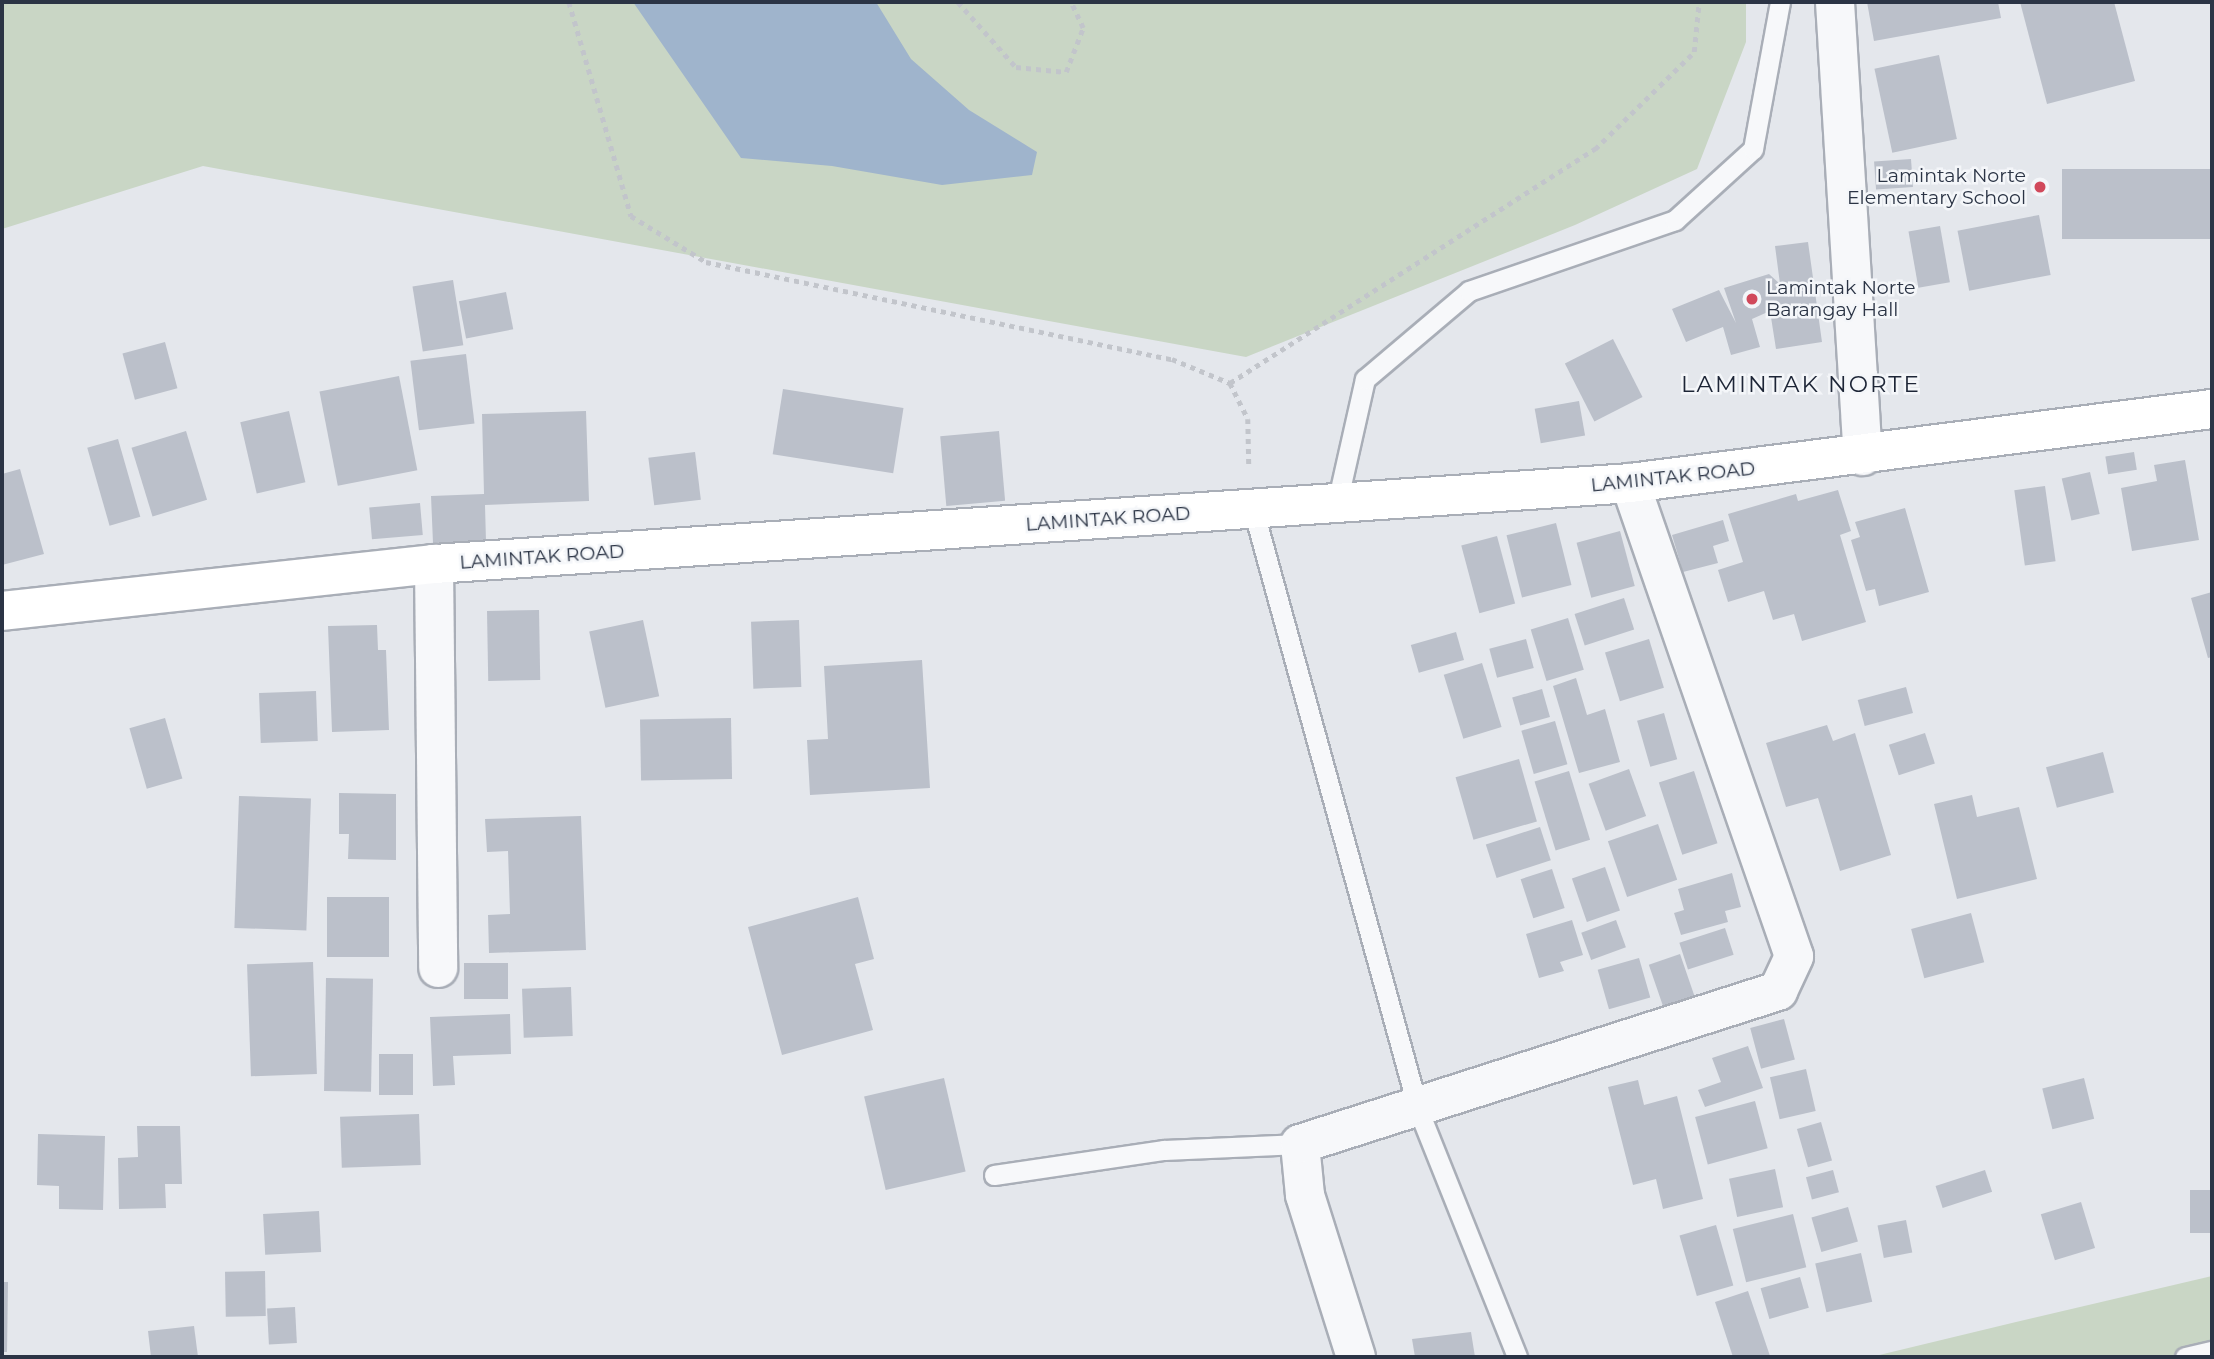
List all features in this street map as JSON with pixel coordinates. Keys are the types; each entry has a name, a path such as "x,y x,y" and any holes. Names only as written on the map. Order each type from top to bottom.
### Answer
{"main road":[{"name":"LAMINTAK ROAD","path":"2,611 435,564 1630,483 1863,456 2212,409"}],"street":[{"path":"1835,2 1863,456"},
{"path":"1356,1357 1305,1195 1300,1144 1418,1109 1778,991 1794,956 1630,483"},
{"path":"435,564 438,968"}],"lane":[{"path":"1337,503 1364,379 1469,291 1675,220 1753,149 1780,2"},
{"path":"1253,509 1418,1109 1517,1357"},
{"path":"994,1175 1164,1150 1300,1144"},
{"path":"2185,1357 2212,1351"}],"path":[{"path":"569,2 631,216 706,262 1172,359 1230,383 1248,419 1253,509"},
{"path":"958,2 1016,67 1066,72 1083,28 1070,2"},
{"path":"1230,383 1595,149 1693,52 1699,2"}],"green space":[{"path":"2,2 1746,2 1746,42 1697,169 1575,225 1246,357 203,166 2,229"},
{"path":"2212,1276 2212,1357 1871,1357 2016,1322"}],"water":[{"path":"633,2 876,2 911,59 969,110 1037,152 1032,175 942,185 832,166 741,158"}],"building":[{"path":"1867,2 1998,2 2001,18 1874,41"},
{"path":"2020,2 2114,2 2135,81 2047,104"},
{"path":"1939,55 1957,139 1892,153 1874,69"},
{"path":"1911,159 1913,187 1876,190 1874,162"},
{"path":"2062,169 2212,169 2212,239 2062,239"},
{"path":"2039,215 2051,275 1969,291 1958,231"},
{"path":"1940,226 1950,282 1918,288 1908,232"},
{"path":"1808,242 1822,342 1776,349 1770,311 1752,319 1760,347 1731,355 1723,327 1686,342 1672,309 1719,290 1736,323 1724,288 1769,274 1780,284 1775,246"},
{"path":"453,280 463,345 423,352 413,286"},
{"path":"506,292 513,329 466,338 459,301"},
{"path":"1613,339 1643,397 1594,421 1565,364"},
{"path":"165,342 177,388 135,400 122,353"},
{"path":"466,354 475,423 419,430 410,361"},
{"path":"399,376 417,470 338,486 319,391"},
{"path":"783,389 903,408 893,473 773,454"},
{"path":"1579,401 1585,435 1541,443 1535,409"},
{"path":"289,411 305,482 257,493 240,422"},
{"path":"586,411 589,501 485,505 486,541 433,543 431,496 484,494 482,414"},
{"path":"186,431 207,500 153,517 131,448"},
{"path":"999,431 1005,501 946,506 940,436"},
{"path":"118,439 140,517 110,526 87,448"},
{"path":"695,452 701,500 654,505 648,458"},
{"path":"2134,452 2137,470 2108,474 2105,457"},
{"path":"2185,460 2199,540 2132,551 2121,488 2157,481 2154,465"},
{"path":"20,469 44,554 2,565 2,474"},
{"path":"2090,472 2100,514 2071,520 2062,479"},
{"path":"2045,486 2056,561 2025,566 2014,490"},
{"path":"1838,490 1851,531 1840,535 1866,622 1802,641 1794,614 1773,620 1764,591 1728,602 1718,570 1743,562 1728,514 1796,494 1798,501"},
{"path":"420,503 423,535 372,539 369,507"},
{"path":"1905,508 1929,592 1879,606 1875,589 1866,591 1851,540 1860,537 1855,522"},
{"path":"1723,520 1729,541 1713,546 1718,563 1683,572 1672,535"},
{"path":"1556,523 1571,585 1522,597 1507,535"},
{"path":"1620,531 1635,586 1591,598 1577,543"},
{"path":"1497,536 1515,604 1479,613 1461,546"},
{"path":"2212,592 2212,657 2208,658 2191,598"},
{"path":"1624,598 1634,629 1585,645 1575,614"},
{"path":"539,610 540,680 488,681 487,611"},
{"path":"1568,618 1584,670 1546,681 1531,629"},
{"path":"643,620 659,696 605,708 589,631"},
{"path":"799,620 801,687 753,689 751,622"},
{"path":"377,625 378,650 386,650 389,730 332,732 328,626"},
{"path":"1456,632 1464,660 1419,673 1411,645"},
{"path":"1526,639 1534,668 1497,678 1489,649"},
{"path":"1649,639 1664,688 1620,701 1605,652"},
{"path":"922,660 930,788 810,795 807,740 828,739 824,666"},
{"path":"1482,663 1502,727 1463,739 1444,675"},
{"path":"1576,678 1587,715 1605,709 1620,762 1579,773 1553,686"},
{"path":"1906,687 1913,713 1865,726 1858,700"},
{"path":"1542,689 1550,717 1520,725 1512,698"},
{"path":"316,691 318,741 261,743 259,693"},
{"path":"1664,713 1677,759 1650,767 1637,721"},
{"path":"165,718 182,779 147,789 129,728"},
{"path":"731,718 732,779 641,781 640,720"},
{"path":"1555,721 1567,764 1534,774 1521,731"},
{"path":"1827,725 1833,741 1855,733 1891,855 1840,871 1818,798 1786,807 1766,743"},
{"path":"1925,733 1935,763 1899,775 1889,745"},
{"path":"2103,752 2114,793 2057,808 2046,767"},
{"path":"1519,759 1537,821 1473,840 1456,777"},
{"path":"1629,769 1646,816 1606,831 1589,784"},
{"path":"1569,771 1590,840 1556,850 1535,782"},
{"path":"1694,771 1717,843 1682,855 1659,782"},
{"path":"339,793 396,794 396,860 348,859 349,834 339,834"},
{"path":"1972,795 1977,817 2019,807 2037,879 1957,899 1934,804"},
{"path":"239,796 311,799 306,930 234,928"},
{"path":"581,816 586,950 489,953 488,915 510,914 508,851 487,852 485,819"},
{"path":"1658,824 1677,880 1627,897 1608,841"},
{"path":"1540,827 1551,860 1497,878 1486,845"},
{"path":"1605,867 1620,910 1587,922 1572,878"},
{"path":"1552,869 1565,908 1533,918 1521,879"},
{"path":"1732,873 1741,907 1725,911 1728,922 1681,935 1674,913 1684,910 1678,889"},
{"path":"327,897 389,897 389,957 327,957"},
{"path":"858,897 874,959 855,964 873,1030 782,1055 748,927"},
{"path":"1971,913 1984,962 1924,978 1911,929"},
{"path":"1572,920 1583,955 1560,962 1564,971 1539,978 1526,934"},
{"path":"1616,920 1626,947 1591,960 1581,933"},
{"path":"1725,928 1734,955 1688,969 1679,943"},
{"path":"1680,954 1695,997 1664,1008 1649,965"},
{"path":"1639,958 1650,997 1609,1009 1598,970"},
{"path":"313,962 317,1074 251,1076 247,964"},
{"path":"464,963 508,963 508,999 464,999"},
{"path":"326,978 373,979 371,1092 324,1091"},
{"path":"571,987 573,1036 524,1038 522,989"},
{"path":"510,1014 511,1054 453,1056 455,1085 433,1086 430,1017"},
{"path":"1784,1019 1795,1060 1761,1069 1750,1028"},
{"path":"1748,1046 1763,1088 1705,1107 1698,1090 1721,1082 1712,1058"},
{"path":"379,1054 413,1054 413,1095 379,1095"},
{"path":"1806,1069 1816,1111 1780,1119 1770,1077"},
{"path":"944,1078 966,1172 886,1190 864,1096"},
{"path":"2084,1078 2094,1119 2052,1129 2042,1088"},
{"path":"1638,1080 1644,1105 1677,1096 1703,1199 1663,1209 1656,1179 1633,1185 1608,1087"},
{"path":"1755,1101 1768,1148 1708,1164 1695,1117"},
{"path":"419,1114 421,1165 342,1168 340,1117"},
{"path":"1821,1122 1832,1160 1808,1167 1797,1129"},
{"path":"137,1126 180,1126 182,1184 165,1184 166,1208 119,1209 118,1158 138,1157"},
{"path":"38,1134 105,1136 103,1210 59,1209 59,1186 37,1185"},
{"path":"1775,1169 1783,1207 1737,1217 1729,1179"},
{"path":"1833,1170 1839,1192 1812,1199 1806,1177"},
{"path":"1985,1170 1992,1192 1943,1208 1936,1186"},
{"path":"2190,1190 2212,1190 2212,1233 2190,1233"},
{"path":"2081,1202 2095,1248 2055,1260 2041,1214"},
{"path":"1848,1207 1858,1242 1821,1252 1811,1217"},
{"path":"319,1211 321,1252 265,1255 263,1214"},
{"path":"1793,1214 1806,1267 1746,1282 1733,1229"},
{"path":"1906,1220 1912,1252 1884,1258 1878,1226"},
{"path":"1716,1225 1733,1286 1697,1296 1679,1235"},
{"path":"1861,1253 1872,1302 1826,1312 1815,1264"},
{"path":"265,1271 266,1316 226,1317 225,1272"},
{"path":"1800,1277 1809,1308 1769,1319 1761,1288"},
{"path":"2,1282 8,1282 7,1352 2,1352"},
{"path":"1748,1291 1770,1356 1733,1357 1715,1302"},
{"path":"295,1307 297,1343 269,1344 267,1308"},
{"path":"194,1326 198,1357 151,1357 148,1331"},
{"path":"1471,1332 1475,1357 1415,1357 1412,1339"}],"place":[{"name":"Lamintak Norte Elementary School","path":"2040,187"},
{"name":"Lamintak Norte Barangay Hall","path":"1752,299"}],"district":[{"name":"LAMINTAK NORTE","path":"1801,384"}]}
